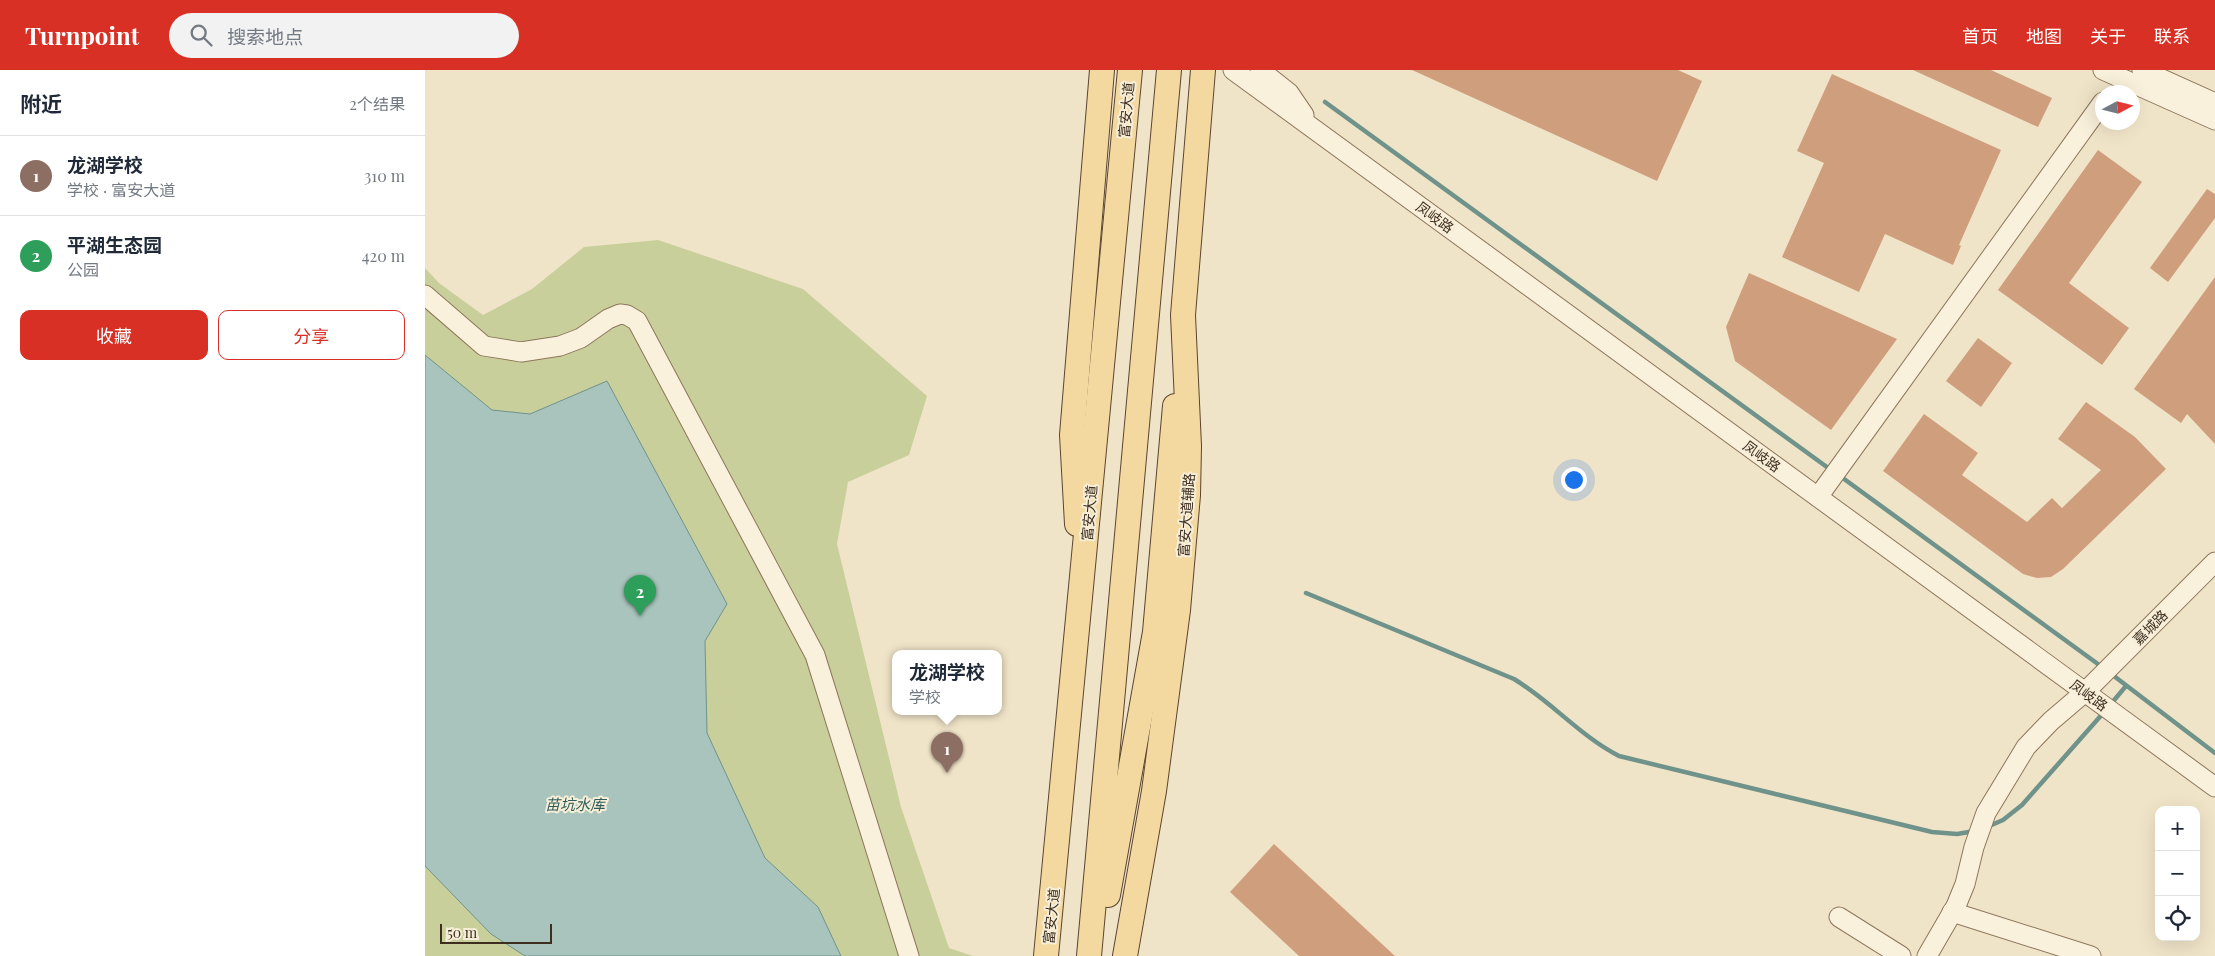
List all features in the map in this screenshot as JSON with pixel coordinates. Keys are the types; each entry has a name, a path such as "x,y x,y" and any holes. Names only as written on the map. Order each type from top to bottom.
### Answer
{"main road":[{"path":"1082,588 1072,435 1102,70"},
{"name":"富安大道","path":"1046,956 1130,70"},
{"path":"1089,956 1169,70"},
{"name":"富安大道辅路","path":"1125,956 1155,783 1179,610 1188,495 1189,446 1183,315 1203,70"},
{"path":"1097,956 1155,632 1183,315"}],"street":[{"name":"凤岐路","path":"1233,70 2215,787"},
{"name":"凤岐路","path":"1260,70 1289,93 1309,125"},
{"path":"2142,70 2215,103"},
{"path":"2111,80 2215,120"},
{"path":"1818,497 2095,113"},
{"path":"425,294 484,346 521,352 560,346 581,338 608,319 620,314 627,315 637,321 815,655 909,956"},
{"name":"嘉城路","path":"1927,956 1952,912 1965,884 1974,847 1986,813 2026,747 2051,721 2085,692 2215,562"},
{"path":"1952,912 2091,956"},
{"path":"1839,918 1901,956"}],"green space":[{"path":"658,240 803,289 927,396 909,455 848,482 837,544 901,807 949,948 973,956 425,956 425,268 439,283 483,315 532,289 584,247"}],"water":[{"name":"苗坑水库","path":"425,355 492,410 530,414 607,381 727,604 705,641 707,733 765,858 818,907 841,956 525,956 491,934 425,866"}],"building":[{"path":"1412,70 1678,70 1702,81 1657,181"},
{"path":"1913,70 1991,70 2052,98 2038,127"},
{"path":"1832,74 2001,150 1959,245 1961,246 1953,265 1885,234 1859,292 1782,257 1824,163 1797,151"},
{"path":"2098,150 2142,182 2069,283 2129,328 2102,365 1998,290"},
{"path":"2207,189 2215,194 2215,218 2168,282 2150,268"},
{"path":"1749,273 1897,339 1831,430 1735,361 1726,327"},
{"path":"2215,277 2215,444 2187,414 2181,423 2134,389"},
{"path":"1978,338 2012,363 1981,407 1946,381"},
{"path":"2086,402 2135,437 2166,469 2063,569 2051,577 2037,578 2023,574 1883,471 1924,414 1978,453 1962,475 2027,522 2052,498 2062,508 2101,470 2058,439"},
{"path":"1274,844 1395,956 1299,956 1230,892"}],"waterway":[{"path":"1325,102 1831,470"},
{"path":"1840,476 2102,667"},
{"path":"1306,593 1514,679 1541,698 1591,739 1619,756 1932,832 1957,834 1975,831"},
{"path":"2110,673 2215,753"},
{"path":"2110,705 2126,686"},
{"path":"1987,827 2003,820 2022,805 2105,711"}],"place":[{"name":"平湖生态园","path":"640,616"},
{"name":"龙湖学校","path":"947,773"}]}
